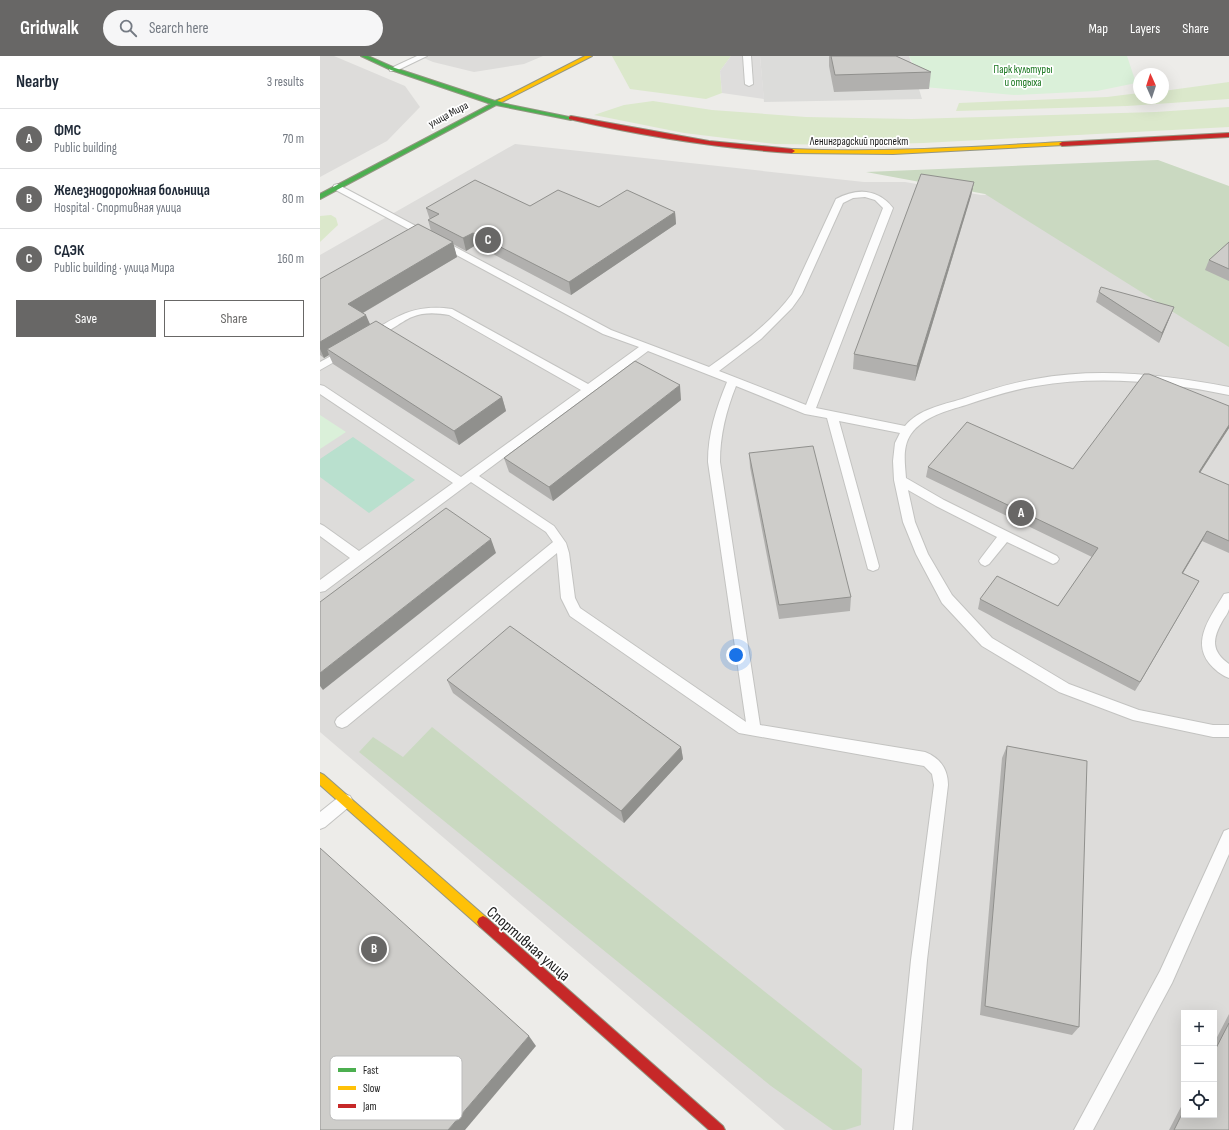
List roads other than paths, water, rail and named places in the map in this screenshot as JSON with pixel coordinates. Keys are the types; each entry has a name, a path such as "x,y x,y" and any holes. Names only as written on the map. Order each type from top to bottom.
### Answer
{"street":[{"name":"Ленинградский проспект","path":"364,56 394,69 494,103 659,135 766,150 806,153 920,152 1229,135"},
{"name":"улица Мира","path":"320,197 494,103 589,56"},
{"name":"Спортивная улица","path":"320,778 719,1130"}],"lane":[{"path":"394,69 423,56"},
{"path":"747,56 750,84"},
{"path":"337,188 603,330 647,346 732,382 809,411 907,430"},
{"path":"710,372 766,329 788,307 797,294 839,201 854,195 875,197 886,203 888,208 809,411"},
{"path":"320,367 407,314 428,309 438,309 452,312 588,389"},
{"path":"320,587 647,346"},
{"path":"1229,391 1187,382 1146,378 1108,377 1064,379 1009,388 924,415 907,430 898,450 900,480 909,522 922,554 947,599 987,642 1064,688 1138,716 1213,731 1229,731"},
{"path":"732,382 716,424 714,462 754,730"},
{"path":"320,389 466,480 550,529 560,543 563,553 567,592 575,612 744,729 925,759 937,768 941,776 941,785 919,960 903,1130"},
{"path":"832,415 873,566"},
{"path":"900,480 940,503 1053,559"},
{"path":"320,529 359,558"},
{"path":"985,561 1005,536"},
{"path":"342,722 560,543"},
{"path":"1229,598 1208,636 1206,646 1212,660 1229,672"},
{"path":"320,822 345,801"},
{"path":"1083,1130 1166,977 1229,836"}],"place":[{"name":"СДЭК","path":"488,240"},
{"name":"ФМС","path":"1021,513"},
{"name":"Железнодорожная больница","path":"374,949"}],"park label":[{"name":"Парк культуры и отдыха","path":"1023,75"}]}
